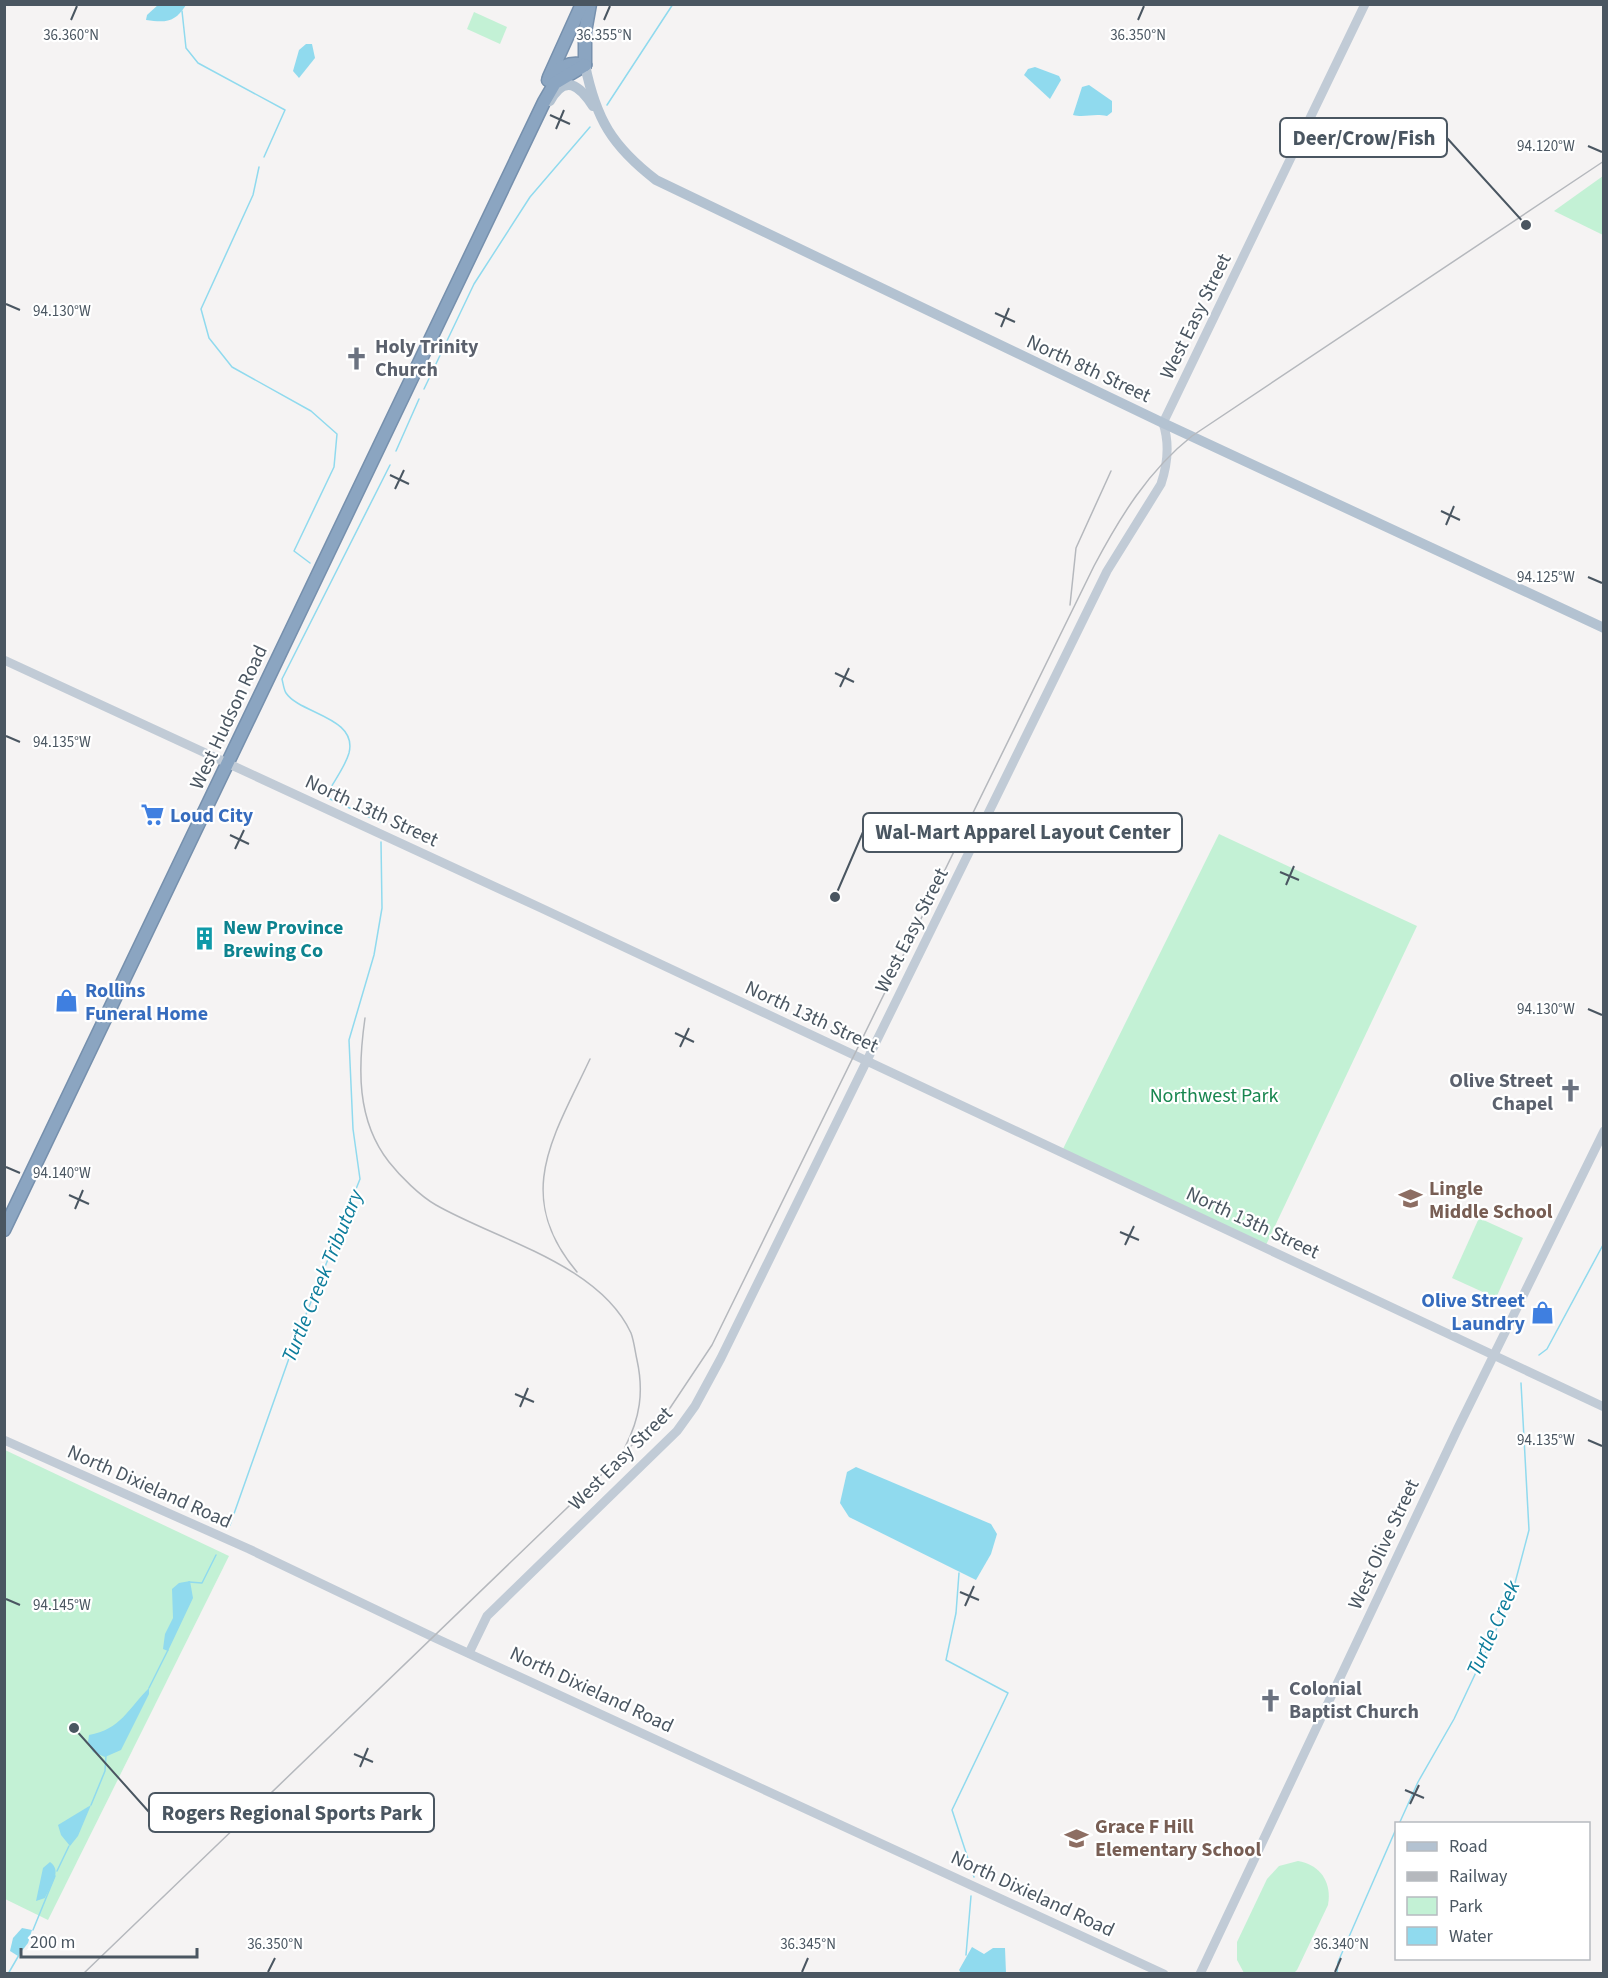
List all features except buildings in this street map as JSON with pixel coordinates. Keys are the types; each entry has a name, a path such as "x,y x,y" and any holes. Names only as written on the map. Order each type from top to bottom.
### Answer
{"highway":[{"path":"548,80 582,4"},
{"path":"585,65 585,32 590,4"},
{"name":"West Hudson Road","path":"487,219 491,199 548,80 564,65 576,62 585,65"},
{"name":"West Hudson Road","path":"4,1230 549,92 563,77 585,65"}],"main road":[{"name":"West Easy Street","path":"469,1653 487,1616 677,1431 695,1406 721,1358 1107,571 1161,484 1166,470 1168,439 1163,423 1365,4"},
{"name":"North 8th Street","path":"585,65 598,113 615,142 633,163 656,180 1163,423 1604,628"},
{"name":"West Hudson Road","path":"487,219 502,201 555,91 563,86 573,85 581,89 598,113"},
{"name":"North 13th Street","path":"4,660 1604,1407"},
{"name":"West Olive Street","path":"1200,1974 1494,1354 1604,1131"},
{"name":"North Dixieland Road","path":"4,1440 249,1549 1164,1974"}],"green space":[{"path":"474,12 507,27 500,44 467,29"},
{"path":"1603,176 1603,235 1554,211"},
{"name":"Northwest Park","path":"1219,834 1417,926 1265,1247 1061,1153"},
{"path":"1479,1218 1523,1238 1496,1298 1452,1278"},
{"path":"5,1450 229,1556 48,1920 5,1899"},
{"path":"1298,1861 1313,1866 1319,1871 1326,1882 1329,1897 1328,1905 1297,1970 1294,1973 1244,1973 1237,1960 1237,1942 1267,1879 1279,1866"}],"water":[{"path":"159,4 186,5 178,15 170,20 146,20 147,15"},
{"path":"306,44 312,44 315,58 299,78 293,71 299,50"},
{"path":"1035,67 1059,76 1061,80 1050,99 1024,75 1028,69"},
{"path":"1089,85 1112,101 1112,112 1107,116 1073,115 1082,87"},
{"path":"856,1467 991,1524 997,1534 991,1554 976,1580 849,1517 840,1503 847,1472"},
{"path":"190,1581 193,1598 168,1651 163,1649 165,1634 173,1618 172,1589 179,1583"},
{"path":"149,1688 149,1694 121,1750 105,1757 93,1752 88,1742 89,1735 116,1723"},
{"path":"91,1805 78,1836 70,1846 61,1835 58,1825"},
{"path":"50,1862 55,1870 54,1879 45,1898 36,1901 43,1868"},
{"path":"22,1928 32,1930 28,1943 18,1956 10,1951 13,1938"},
{"path":"972,1947 984,1954 993,1948 1005,1948 1006,1973 961,1973 959,1970"}],"waterway":[{"name":"Turtle Creek Tributary","path":"607,105 673,4"},
{"name":"Turtle Creek Tributary","path":"182,11 186,48 198,63 285,110 264,157"},
{"name":"Turtle Creek Tributary","path":"424,389 474,284 530,197 590,127"},
{"name":"Turtle Creek Tributary","path":"259,167 253,195 201,309 209,338 232,367 311,411 337,434 334,467 294,551 310,563"},
{"name":"Turtle Creek Tributary","path":"396,451 419,399"},
{"name":"Turtle Creek Tributary","path":"382,823 330,799 327,794 347,758 349,741 345,731 337,724 293,700 285,692 282,679 390,465"},
{"name":"Turtle Creek Tributary","path":"230,1525 293,1347 360,1179 353,1129 349,1040 374,955 382,908 381,842"},
{"name":"Turtle Creek","path":"1539,1355 1547,1349 1604,1243"},
{"name":"Turtle Creek","path":"1400,1822 1418,1782 1454,1719 1511,1598 1529,1530 1521,1383"},
{"name":"Turtle Creek Tributary","path":"189,1582 202,1583 216,1555"},
{"name":"Turtle Creek Tributary","path":"959,1573 956,1613 946,1660 1008,1693 952,1810 974,1877"},
{"name":"Turtle Creek Tributary","path":"149,1688 168,1650"},
{"name":"Turtle Creek Tributary","path":"91,1805 105,1771 106,1755"},
{"name":"Turtle Creek","path":"1337,1974 1338,1962 1395,1831"},
{"name":"Turtle Creek Tributary","path":"57,1871 69,1846"},
{"name":"Turtle Creek Tributary","path":"33,1930 55,1876"},
{"name":"Turtle Creek Tributary","path":"966,1955 971,1896"},
{"name":"Turtle Creek Tributary","path":"8,1974 19,1955"}],"railway":[{"path":"83,1974 670,1408 712,1345 1094,566 1136,496 1162,464 1192,436 1604,161"},
{"path":"1070,605 1076,548 1111,471"},
{"path":"365,1018 361,1055 362,1093 370,1129 389,1162 417,1191 436,1205 571,1271 596,1289 616,1309 631,1333 639,1372 640,1394 634,1426 625,1447"},
{"path":"577,1272 557,1244 547,1217 543,1191 546,1166 553,1140 590,1059"}],"place":[{"name":"Deer/Crow/Fish","path":"1526,225"},
{"name":"Holy Trinity Church","path":"357,358"},
{"name":"Loud City","path":"152,815"},
{"name":"Wal-Mart Apparel Layout Center","path":"835,897"},
{"name":"New Province Brewing Co","path":"205,938"},
{"name":"Rollins Funeral Home","path":"67,1001"},
{"name":"Olive Street Chapel","path":"1571,1091"},
{"name":"Lingle Middle School","path":"1411,1199"},
{"name":"Olive Street Laundry","path":"1543,1312"},
{"name":"Colonial Baptist Church","path":"1271,1700"},
{"name":"Rogers Regional Sports Park","path":"74,1728"},
{"name":"Grace F Hill Elementary School","path":"1077,1838"}]}
